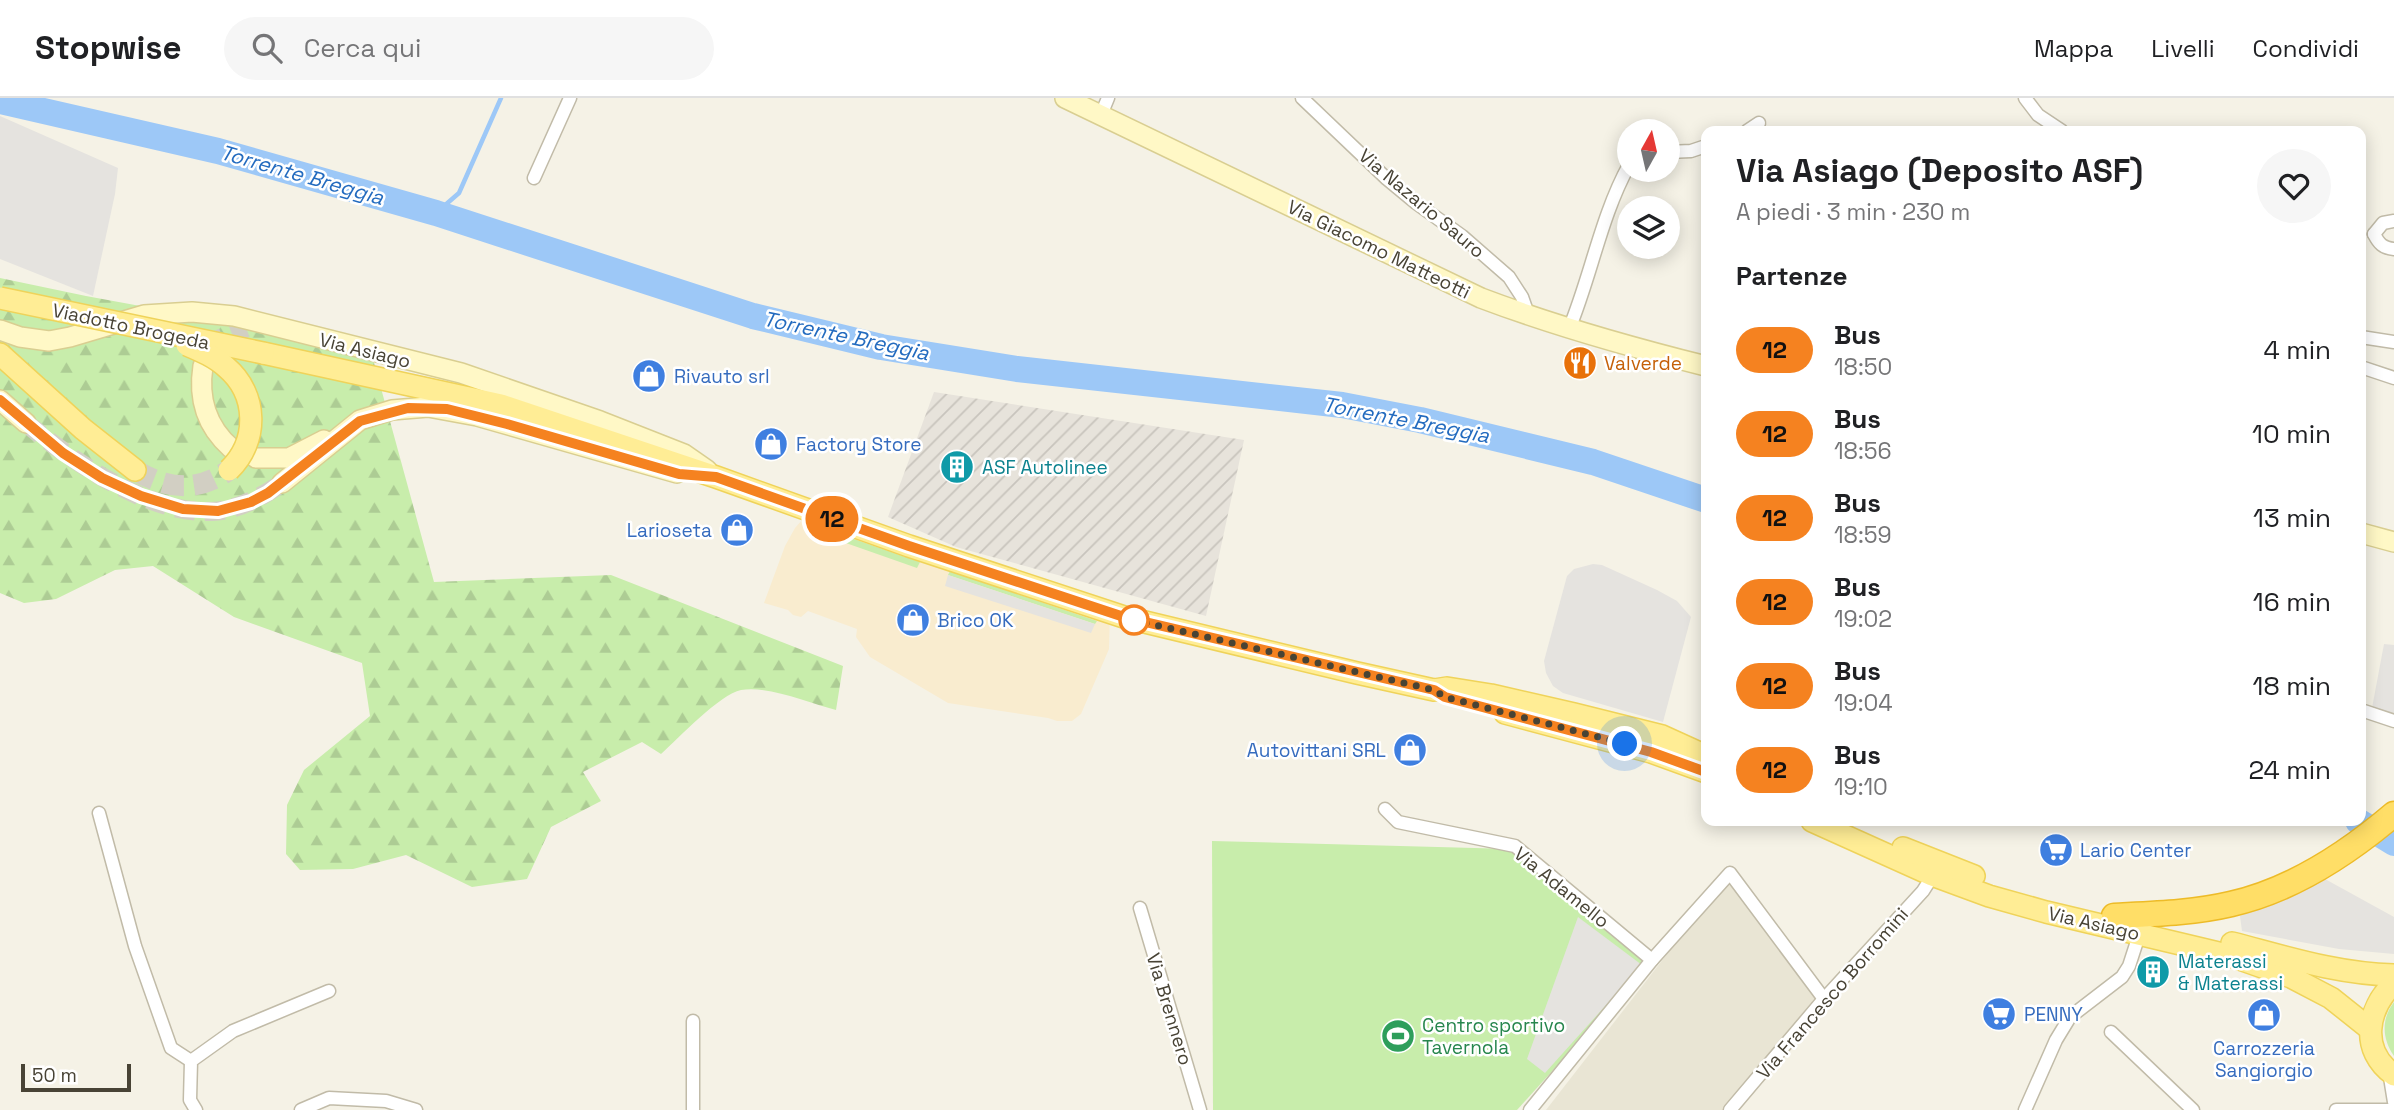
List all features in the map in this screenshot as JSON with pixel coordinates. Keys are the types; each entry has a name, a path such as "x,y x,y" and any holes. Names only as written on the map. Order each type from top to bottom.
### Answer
{"highway":[{"path":"2114,916 2232,904 2283,887 2361,842 2394,814"}],"main road":[{"name":"Viadotto Brogeda","path":"0,298 501,405 716,477"},
{"path":"164,333 216,359 228,368 243,387 251,406 251,429 244,450 229,470"},
{"path":"0,354 66,415 135,470"},
{"name":"Via Asiago","path":"716,477 909,546 1124,617 1434,690 1445,697 1651,752 1701,770"},
{"name":"Via Asiago","path":"1434,690 1447,688 1491,695 1574,714 1662,736 1701,754"},
{"name":"Via Asiago","path":"1825,826 1942,871 2114,916 2142,928 2291,976 2331,998 2370,1029"},
{"name":"Via Asiago","path":"1855,826 1989,897 2329,969 2394,975"},
{"path":"2391,1073 2372,1045 2370,1029 2375,1007 2383,993 2394,983"}],"street":[{"path":"534,178 570,98"},
{"name":"Via Giacomo Matteotti","path":"1065,98 1104,106 1481,298 1569,329 1701,365"},
{"name":"Via Nazario Sauro","path":"1302,98 1388,179 1462,236 1509,277 1522,297 1530,317"},
{"path":"2025,98 2038,114 2055,126"},
{"path":"1754,126 1759,123"},
{"path":"1680,151 1701,147"},
{"path":"1569,329 1622,182"},
{"path":"2374,234 2383,223 2394,221"},
{"path":"2366,233 2374,234"},
{"path":"2374,234 2379,243 2394,249"},
{"name":"Via Asiago","path":"0,330 20,337 49,341 144,315 212,313 234,316 483,381 600,421 684,454 716,477"},
{"path":"246,328 276,327"},
{"path":"2366,338 2394,342"},
{"path":"204,366 201,382 204,407 214,430 231,448"},
{"path":"2366,369 2394,378"},
{"path":"0,400 26,423"},
{"name":"Via Asiago","path":"282,483 360,421 408,408 447,409 679,474 716,477"},
{"path":"256,458 289,458 360,421"},
{"path":"2366,534 2394,542"},
{"path":"2366,712 2394,721"},
{"name":"Via Adamello","path":"1385,808 1398,822 1515,846 1652,960"},
{"path":"99,813 135,946 171,1048 191,1061"},
{"name":"Via Francesco Borromini","path":"1730,1110 1824,999 1942,871"},
{"path":"1530,1110 1652,960 1730,873 1824,999"},
{"name":"Via Brennero","path":"1140,908 1200,1110"},
{"path":"2025,1110 2056,1040 2070,1017 2122,977 2129,966 2142,928"},
{"path":"191,1061 233,1031 329,991"},
{"path":"693,1021 694,1110"},
{"path":"2111,1032 2193,1110"},
{"path":"191,1061 190,1100 196,1110"},
{"path":"2391,1073 2394,1102"},
{"path":"301,1110 329,1098 386,1101 416,1110"},
{"path":"2336,1110 2389,1110"}],"shaded area":[{"path":"0,116 118,168 93,296 0,259"},
{"path":"934,392 1244,440 1206,616 956,547 888,517"},
{"path":"810,511 1110,613 1109,649 1081,714 1072,721 1057,721 948,703 870,657 856,637 857,629 808,611 801,617 764,603 785,546 795,528"},
{"path":"1593,564 1602,565 1657,590 1677,601 1691,617 1663,722 1563,693 1553,686 1546,673 1544,661 1567,576 1574,569"},
{"path":"948,575 1095,624 1091,633 945,586"},
{"path":"2384,644 2394,645 2394,716 2372,708"},
{"path":"1730,873 1824,999 1728,1110 1546,1110"},
{"path":"2325,879 2394,917 2394,954 2339,949 2242,931 2240,916 2264,903"},
{"path":"1578,917 1642,965 1545,1073 1527,1059"}],"green space":[{"path":"0,278 370,348 434,582 611,575 843,666 836,710 776,692 741,690 722,699 661,754 642,742 583,772 601,801 551,827 527,879 472,887 406,855 353,869 300,870 286,854 287,805 304,770 370,716 362,663 234,617 153,566 115,570 56,599 24,603 0,593"},
{"path":"805,522 920,562 917,568 806,529"},
{"path":"950,571 1097,621 1095,624 948,575"},
{"name":"Centro sportivo Tavernola","path":"1212,841 1512,849 1650,963 1517,1110 1213,1110"},
{"path":"2394,1002 2394,1056 2385,1036 2385,1022"}],"waterway":[{"path":"436,213 459,193 501,98"},
{"name":"Torrente Breggia","path":"0,101 218,151 436,213 753,316 881,347 1017,369 1342,405 1420,420 1593,462 1701,498"},
{"name":"Torrente Breggia","path":"2366,826 2394,843"}],"tunnel":[{"path":"210,351 219,339 246,328"},
{"path":"26,423 91,470 141,497 167,506 193,511 218,511 252,501 282,483"},
{"path":"135,470 159,482 183,486 206,482 229,470"}],"bus line":[{"name":"12","path":"0,400 63,453 102,478 141,496 183,509 218,511 251,502 268,493 360,421 408,408 428,407 477,415 679,474 716,477 909,546 1124,617 1434,690 1445,697 1651,752 1701,770"}],"place":[{"name":"Valverde","path":"1580,363"},
{"name":"Rivauto srl","path":"649,376"},
{"name":"Factory Store","path":"771,444"},
{"name":"ASF Autolinee","path":"957,467"},
{"name":"Larioseta","path":"737,530"},
{"name":"Brico OK","path":"913,620"},
{"name":"Autovittani SRL","path":"1410,750"},
{"name":"Lario Center","path":"2056,850"},
{"name":"Materassi & Materassi","path":"2153,972"},
{"name":"PENNY","path":"1999,1014"},
{"name":"Carrozzeria Sangiorgio","path":"2264,1015"},
{"name":"Centro sportivo Tavernola","path":"1398,1036"}],"route":[{"path":"1134,620 1434,690 1445,697 1625,744"}]}
